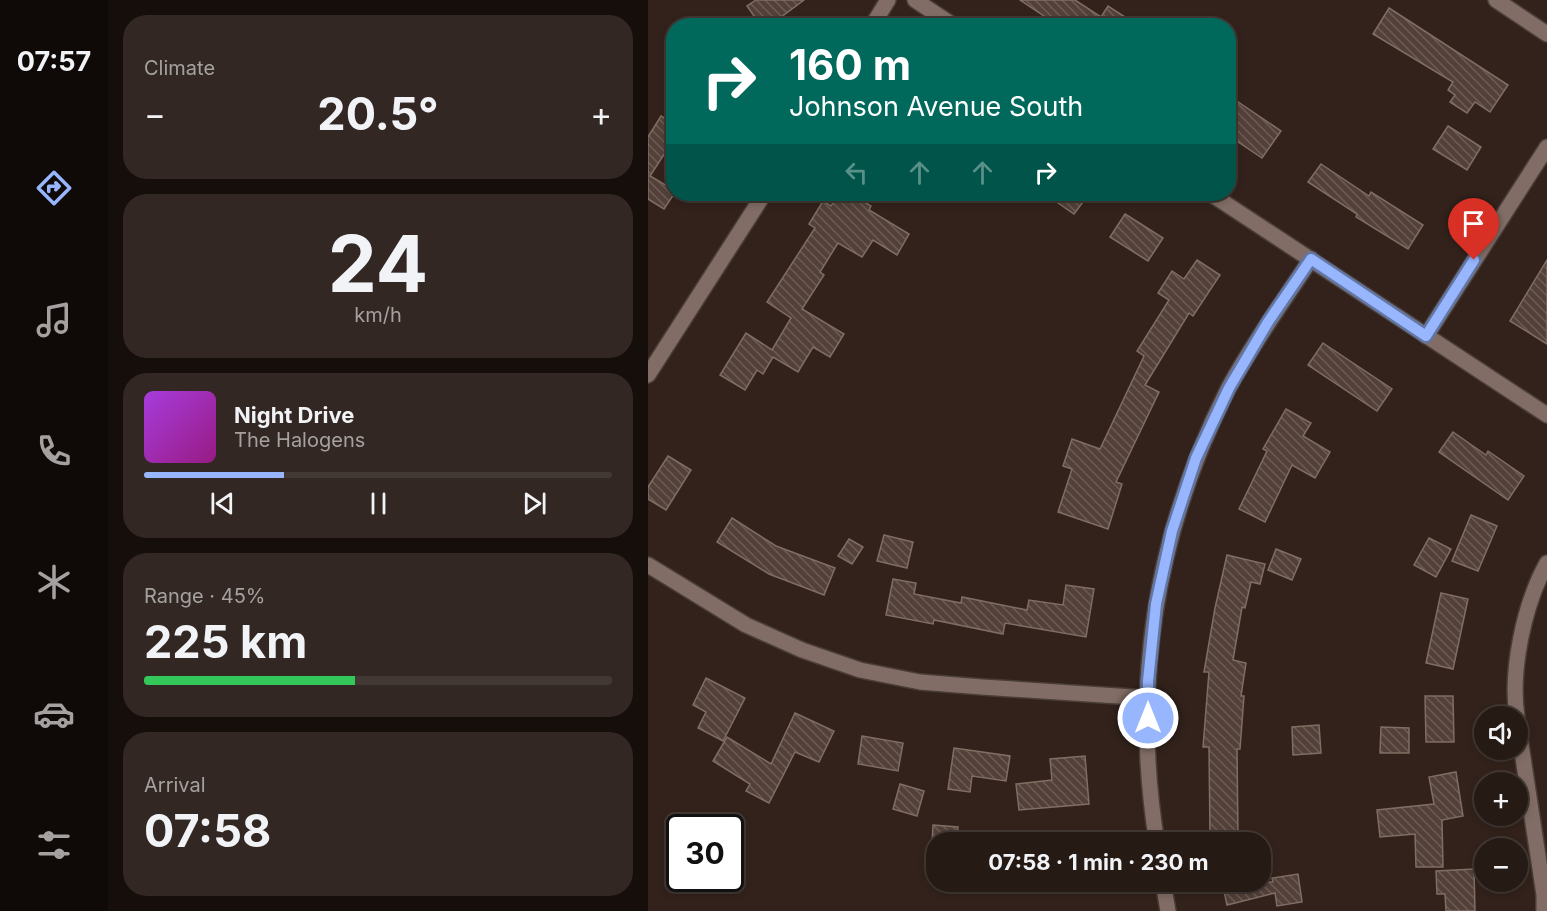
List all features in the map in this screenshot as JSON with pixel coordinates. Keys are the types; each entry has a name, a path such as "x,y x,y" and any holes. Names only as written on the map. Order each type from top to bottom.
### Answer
{"street":[{"path":"877,18 888,0"},
{"path":"915,0 942,18"},
{"path":"1496,0 1547,33"},
{"path":"1426,336 1547,147"},
{"path":"648,375 760,201"},
{"path":"1222,201 1547,415"},
{"path":"1156,832 1147,758 1148,681 1156,604 1172,531 1196,458 1229,388 1268,322 1311,259"},
{"path":"1515,706 1518,657 1528,610 1547,563"},
{"path":"648,565 746,625 802,650 860,670 920,682 1148,698"},
{"path":"1523,760 1544,895 1544,911"},
{"path":"1165,892 1168,911"}],"building":[{"path":"756,0 804,0 780,18 755,18 747,6"},
{"path":"1020,0 1075,0 1101,17 1108,6 1127,18 1047,18"},
{"path":"1389,8 1508,85 1490,112 1475,102 1467,113 1450,102 1455,95 1448,90 1453,82 1373,34"},
{"path":"1236,100 1281,131 1262,158 1236,140"},
{"path":"661,116 666,119 666,151 650,176 666,185 666,201 669,201 664,209 648,199 648,137"},
{"path":"1448,126 1481,147 1467,170 1433,149"},
{"path":"1321,164 1369,196 1371,192 1423,225 1408,249 1356,217 1357,214 1308,182"},
{"path":"823,201 831,206 834,201 863,201 871,206 869,210 909,234 897,255 873,240 862,257 838,243 820,272 824,275 802,309 844,334 830,357 813,347 798,372 773,357 763,374 757,370 745,390 720,375 746,333 772,350 791,318 767,302 815,228 809,224"},
{"path":"1055,201 1084,201 1074,214"},
{"path":"1125,214 1163,238 1148,261 1110,237"},
{"path":"1197,260 1220,275 1193,316 1189,313 1145,385 1159,392 1116,482 1122,484 1108,529 1058,512 1072,469 1063,466 1072,439 1100,449 1144,356 1137,351 1169,300 1158,293 1172,271 1184,279"},
{"path":"1547,260 1547,344 1510,321"},
{"path":"1323,343 1392,389 1377,411 1308,365"},
{"path":"1286,409 1311,423 1303,436 1330,452 1315,478 1292,465 1265,522 1239,509 1267,451 1263,449"},
{"path":"1453,432 1486,455 1488,451 1524,476 1508,500 1439,452"},
{"path":"668,456 691,470 666,510 648,499 648,487"},
{"path":"1471,515 1497,526 1478,571 1452,561"},
{"path":"732,518 776,546 835,568 824,595 769,574 717,542"},
{"path":"884,535 913,542 907,568 877,561"},
{"path":"1429,538 1451,549 1436,577 1414,565"},
{"path":"849,539 863,547 852,564 838,556"},
{"path":"1276,549 1301,559 1292,580 1268,570"},
{"path":"1227,555 1265,564 1260,584 1251,582 1245,608 1242,607 1233,660 1246,663 1241,696 1244,696 1240,749 1237,749 1238,832 1210,832 1209,747 1203,747 1209,672 1204,672"},
{"path":"893,579 916,583 914,594 961,603 962,597 1027,610 1029,600 1063,605 1066,585 1094,589 1086,637 1005,623 1003,634 934,620 933,624 886,615"},
{"path":"1441,593 1468,599 1453,669 1426,663"},
{"path":"706,678 745,698 723,741 698,728 706,712 693,705"},
{"path":"1425,696 1453,696 1454,742 1426,742"},
{"path":"795,713 834,731 819,762 795,752 769,803 746,791 750,784 713,761 727,737 771,764"},
{"path":"1319,725 1321,753 1293,755 1292,727"},
{"path":"1381,727 1409,728 1409,753 1380,753"},
{"path":"862,736 903,743 898,771 858,764"},
{"path":"954,748 1010,756 1006,781 972,776 970,792 948,789"},
{"path":"1085,756 1089,804 1019,810 1016,784 1052,780 1050,759"},
{"path":"1456,772 1463,816 1442,820 1443,867 1416,867 1415,834 1380,837 1377,810 1434,804 1429,777"},
{"path":"900,784 924,791 917,816 893,809"},
{"path":"933,825 958,827 957,832 933,832"},
{"path":"1474,869 1475,911 1446,911 1445,894 1437,894 1436,871"},
{"path":"1298,874 1302,902 1277,906 1275,893 1227,905 1224,892 1271,892 1272,878"}],"route":[{"path":"1148,718 1148,681 1156,604 1172,531 1196,458 1229,388 1268,322 1311,259 1426,336 1474,260"}]}
